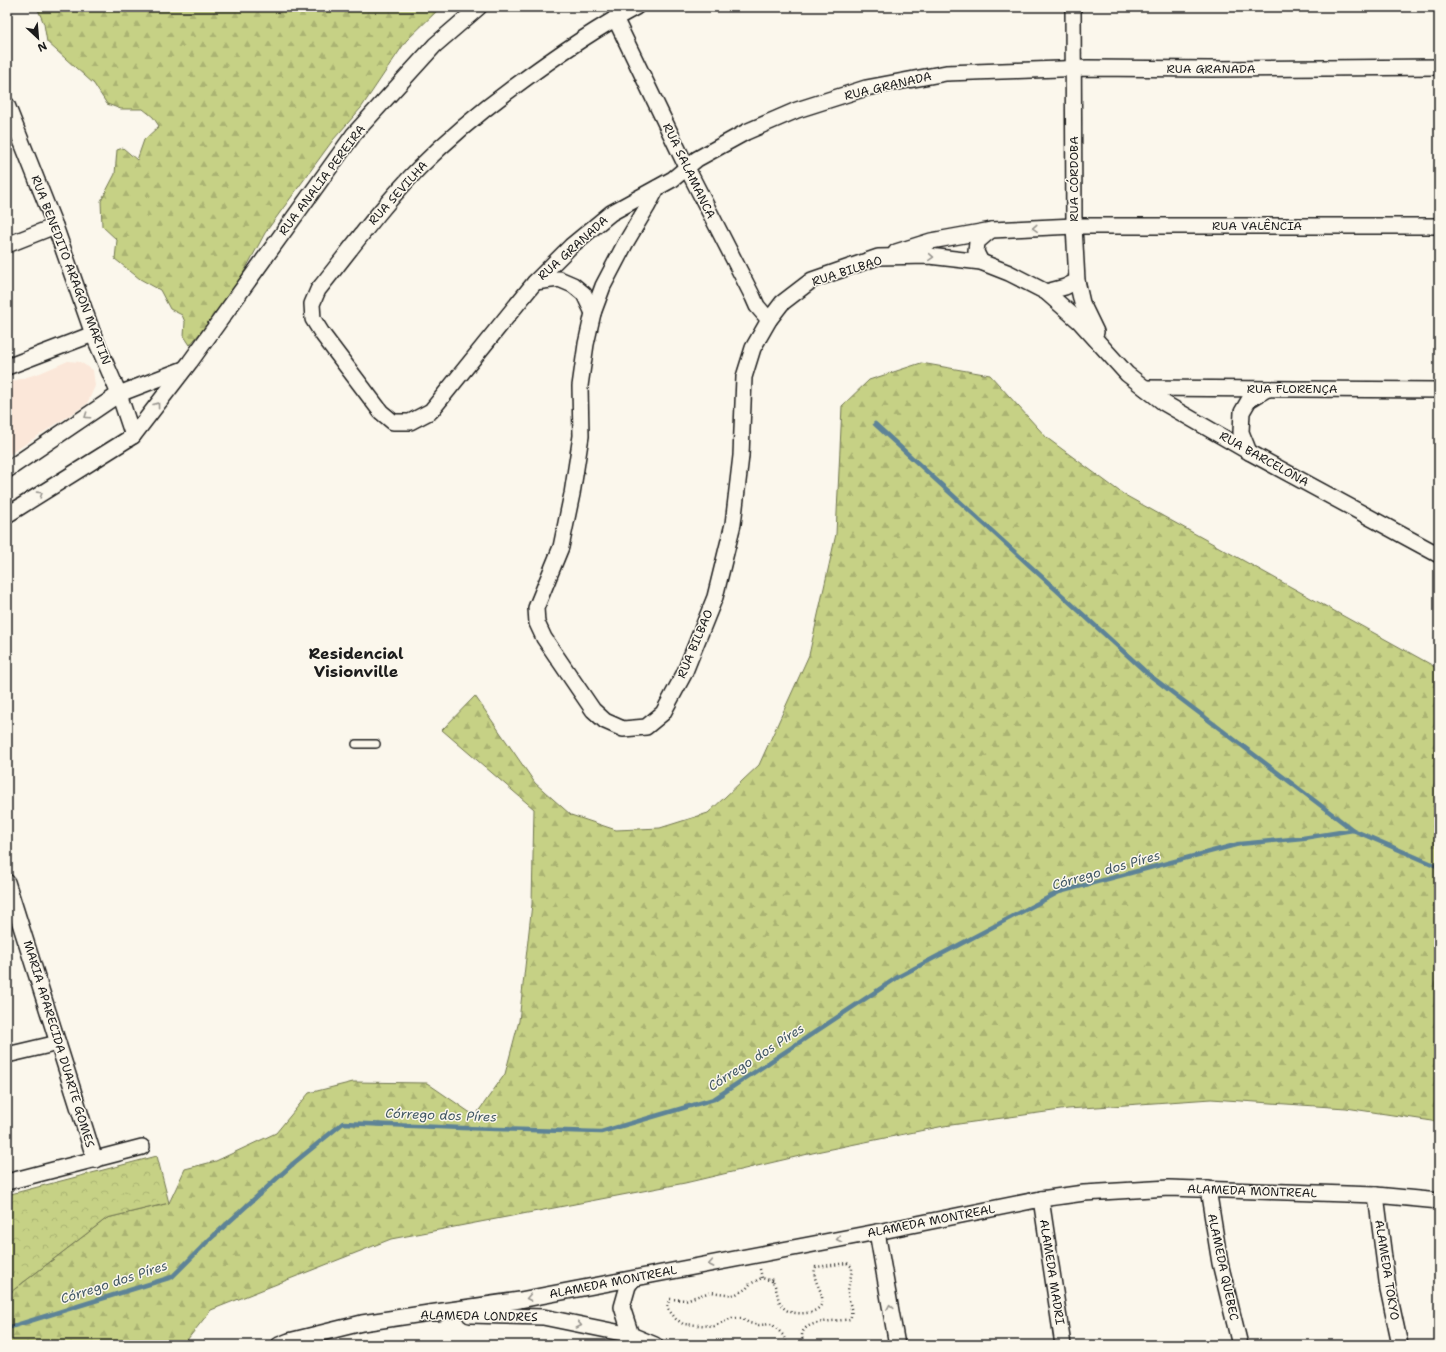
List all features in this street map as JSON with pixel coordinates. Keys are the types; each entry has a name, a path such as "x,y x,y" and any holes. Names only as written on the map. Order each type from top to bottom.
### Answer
{"street":[{"name":"RUA ANALIA PEREIRA","path":"133,436 185,369 354,134 435,45 479,7"},
{"name":"RUA SEVILHA","path":"410,422 393,422 381,412 323,335 313,319 312,304 318,290 382,209 419,168 470,120 548,61 615,18 636,7"},
{"name":"RUA CÓRDOBA","path":"1073,7 1074,226 1077,281 1082,303 1102,346"},
{"name":"RUA SALAMANCA","path":"615,18 687,168 757,306 769,320"},
{"name":"RUA GRANADA","path":"410,422 431,411 535,282 571,246 611,213 673,179 696,159 746,132 796,110 866,88 946,73 1073,68 1218,69 1439,67"},
{"name":"RUA BENEDITO ARAGON MARTIN","path":"8,107 55,226 93,334 119,394 133,436"},
{"name":"RUA BILBAO","path":"657,188 603,286 593,313 586,344 580,386 581,436 572,494 561,547 536,608 537,623 544,638 593,710 605,721 623,729 646,727 663,713 684,674 715,597 733,524 741,456 744,377 753,348 769,320 782,303 812,280 878,257 929,256 981,262 1009,273 1046,292 1079,321 1102,346"},
{"path":"7,245 55,226"},
{"name":"RUA VALÊNCIA","path":"878,257 931,241 992,230 1074,226 1439,226"},
{"path":"981,262 976,252 977,242 992,230"},
{"path":"535,282 559,279 573,285 584,294 593,313"},
{"path":"1046,292 1065,287 1077,281"},
{"path":"7,367 93,334"},
{"name":"RUA BARCELONA","path":"1102,346 1127,374 1164,403 1249,452 1439,555"},
{"path":"7,470 119,394 185,369"},
{"name":"RUA FLORENÇA","path":"1145,388 1439,390"},
{"path":"1249,452 1241,432 1242,412 1249,400 1268,389"},
{"path":"7,514 133,436"},
{"name":"MARIA APARECIDA DUARTE GOMES","path":"7,882 14,925 58,1043 95,1160"},
{"path":"7,1055 58,1043"},
{"path":"7,1182 142,1147"},
{"name":"ALAMEDA MONTREAL","path":"429,1313 520,1300 1041,1199 1084,1193 1169,1188 1376,1195 1439,1201"},
{"name":"ALAMEDA QUEBEC","path":"1208,1189 1220,1263 1240,1345"},
{"name":"ALAMEDA TOKYO","path":"1376,1195 1388,1290 1400,1345"},
{"name":"ALAMEDA MADRI","path":"1041,1199 1063,1345"},
{"path":"877,1232 897,1345"},
{"path":"631,1335 622,1307 628,1286 632,1279"},
{"name":"ALAMEDA LONDRES","path":"278,1345 362,1323 429,1313 543,1317 631,1335 654,1345"}],"lane":[{"path":"356,744 376,744"}],"path":[{"path":"787,1345 783,1335 772,1324 749,1324 741,1318 732,1318 714,1326 683,1324 676,1319 668,1309 667,1305 670,1299 684,1300 711,1292 734,1295 762,1278 772,1280 777,1292 779,1303 784,1309 795,1314 809,1313 819,1308 822,1303 815,1278 814,1272 816,1267 847,1263 852,1267 852,1276 848,1293 852,1315 850,1319 827,1321 808,1325 804,1328 802,1336 805,1345"}],"shaded area":[{"path":"68,361 80,362 93,370 95,386 87,404 7,456 7,383 40,373"}],"green space":[{"path":"37,7 441,7 406,41 361,108 333,140 265,233 231,296 190,345 184,336 185,322 182,315 170,309 160,290 140,279 115,259 117,240 102,226 101,201 115,174 117,150 123,148 137,160 144,140 159,126 153,117 143,109 121,109 107,104 94,84 47,42 44,24"},
{"path":"921,363 990,375 1047,438 1123,494 1439,669 1439,1122 1346,1108 1211,1099 1068,1109 944,1126 821,1151 685,1183 391,1239 211,1310 183,1345 7,1345 7,1295 107,1218 169,1203 185,1169 216,1161 276,1133 309,1093 353,1082 427,1083 475,1116 505,1074 519,1021 532,904 534,809 442,730 475,696 535,783 571,815 616,830 660,828 708,813 759,765 809,655 836,534 842,406 869,380"},
{"path":"157,1156 169,1203 107,1218 7,1295 7,1195"}],"waterway":[{"path":"875,424 1148,674 1353,830"},
{"name":"Córrego dos Píres","path":"7,1328 172,1277 208,1241 295,1162 343,1123 601,1132 714,1099 898,977 1059,892 1239,844 1303,838 1353,830 1439,867"}],"district":[{"name":"Residencial Visionville","path":"356,662"}]}
